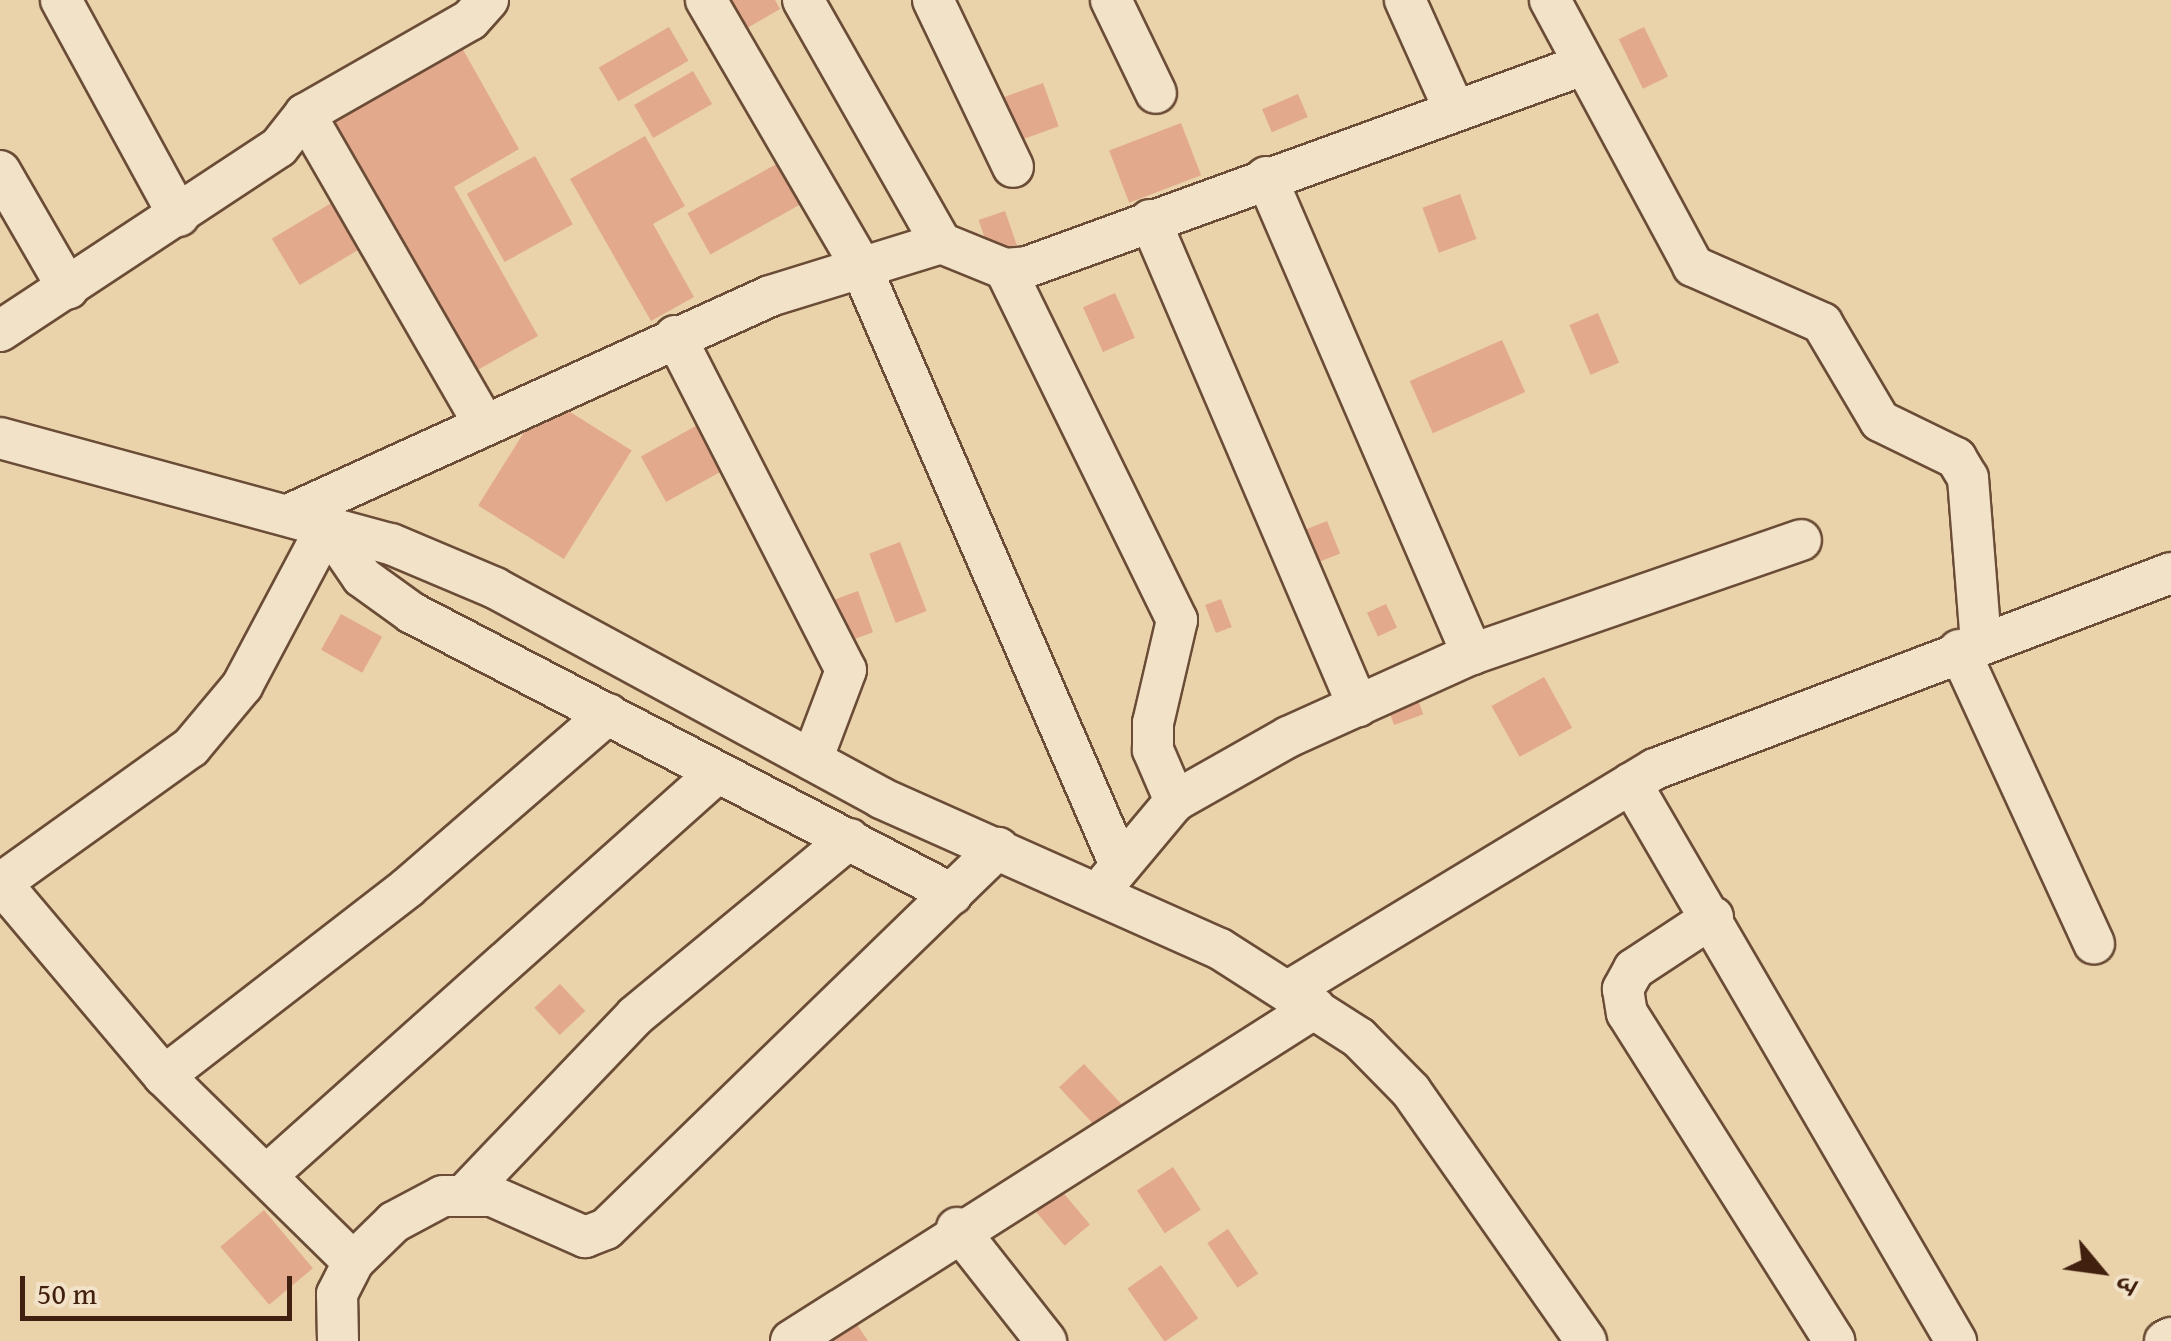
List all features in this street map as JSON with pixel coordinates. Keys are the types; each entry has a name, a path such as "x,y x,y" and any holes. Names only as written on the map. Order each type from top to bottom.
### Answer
{"street":[{"path":"61,0 179,216"},
{"path":"0,331 279,147 306,114 470,20 488,0"},
{"path":"706,0 860,265 1110,878"},
{"path":"803,0 941,243"},
{"path":"933,0 1013,167"},
{"path":"1110,0 1156,94"},
{"path":"1405,0 1454,110"},
{"path":"1550,0 1694,266 1822,323 1880,421 1956,458 1968,478 1970,646 2094,943"},
{"path":"288,515 482,420 675,336 860,265 941,243 1005,269 1583,64"},
{"path":"306,114 482,420"},
{"path":"0,171 68,289"},
{"path":"1266,177 1472,654"},
{"path":"1150,220 1358,706"},
{"path":"1005,269 1177,620 1152,724 1152,750 1175,801"},
{"path":"675,336 846,670 812,760"},
{"path":"0,438 327,526 494,588 812,760 998,848 1110,878 1303,999 1411,1091 1586,1341"},
{"path":"327,526 362,577 412,613 952,894"},
{"path":"327,526 242,686 191,747 1,882 164,1076 268,1174 353,1262"},
{"path":"1110,878 1175,801 1358,706 1472,654 1801,540"},
{"path":"792,1341 1631,782 1970,646 2171,573"},
{"path":"164,1076 407,888 608,714"},
{"path":"268,1174 718,772"},
{"path":"1631,782 1956,1341"},
{"path":"338,1341 337,1294 353,1262 394,1222 468,1190 634,1016 848,840"},
{"path":"468,1190 563,1232 606,1229 998,848"},
{"path":"1712,917 1634,969 1623,989 1628,1013 1834,1341"},
{"path":"957,1228 1046,1341"}],"building":[{"path":"724,0 775,0 780,9 737,34"},
{"path":"669,27 688,61 618,101 599,68"},
{"path":"1644,27 1668,76 1643,89 1619,39"},
{"path":"457,39 519,149 454,187 538,336 465,377 319,117"},
{"path":"693,71 712,104 653,138 634,105"},
{"path":"1043,83 1059,126 1011,144 995,100"},
{"path":"1298,94 1308,117 1272,132 1262,109"},
{"path":"1181,123 1201,175 1129,203 1109,151"},
{"path":"645,136 685,206 653,224 694,297 651,321 570,179"},
{"path":"535,156 573,224 505,262 467,194"},
{"path":"782,161 805,202 710,254 688,213"},
{"path":"1460,194 1476,239 1439,253 1422,208"},
{"path":"343,196 371,242 300,285 272,239"},
{"path":"1005,211 1017,246 991,255 979,220"},
{"path":"1115,293 1135,338 1103,352 1083,307"},
{"path":"1598,313 1619,363 1591,375 1569,325"},
{"path":"1502,340 1525,392 1433,433 1410,381"},
{"path":"546,397 632,451 564,559 478,506"},
{"path":"703,422 728,467 666,502 641,456"},
{"path":"1327,521 1340,553 1304,568 1291,536"},
{"path":"900,542 927,611 896,623 869,554"},
{"path":"858,591 873,632 838,645 823,604"},
{"path":"1221,599 1232,627 1216,633 1205,605"},
{"path":"1386,604 1397,628 1378,636 1367,613"},
{"path":"341,614 382,637 362,673 321,650"},
{"path":"1544,677 1572,728 1520,757 1492,706"},
{"path":"1414,689 1423,714 1394,725 1385,700"},
{"path":"560,984 585,1011 560,1035 534,1008"},
{"path":"1084,1064 1122,1105 1097,1128 1059,1087"},
{"path":"1173,1167 1201,1210 1165,1233 1137,1190"},
{"path":"1050,1177 1090,1224 1065,1246 1025,1198"},
{"path":"264,1210 313,1268 269,1305 220,1247"},
{"path":"1228,1229 1258,1274 1237,1288 1207,1243"},
{"path":"1161,1265 1198,1318 1164,1341 1127,1289"},
{"path":"854,1320 868,1341 823,1341"}]}
